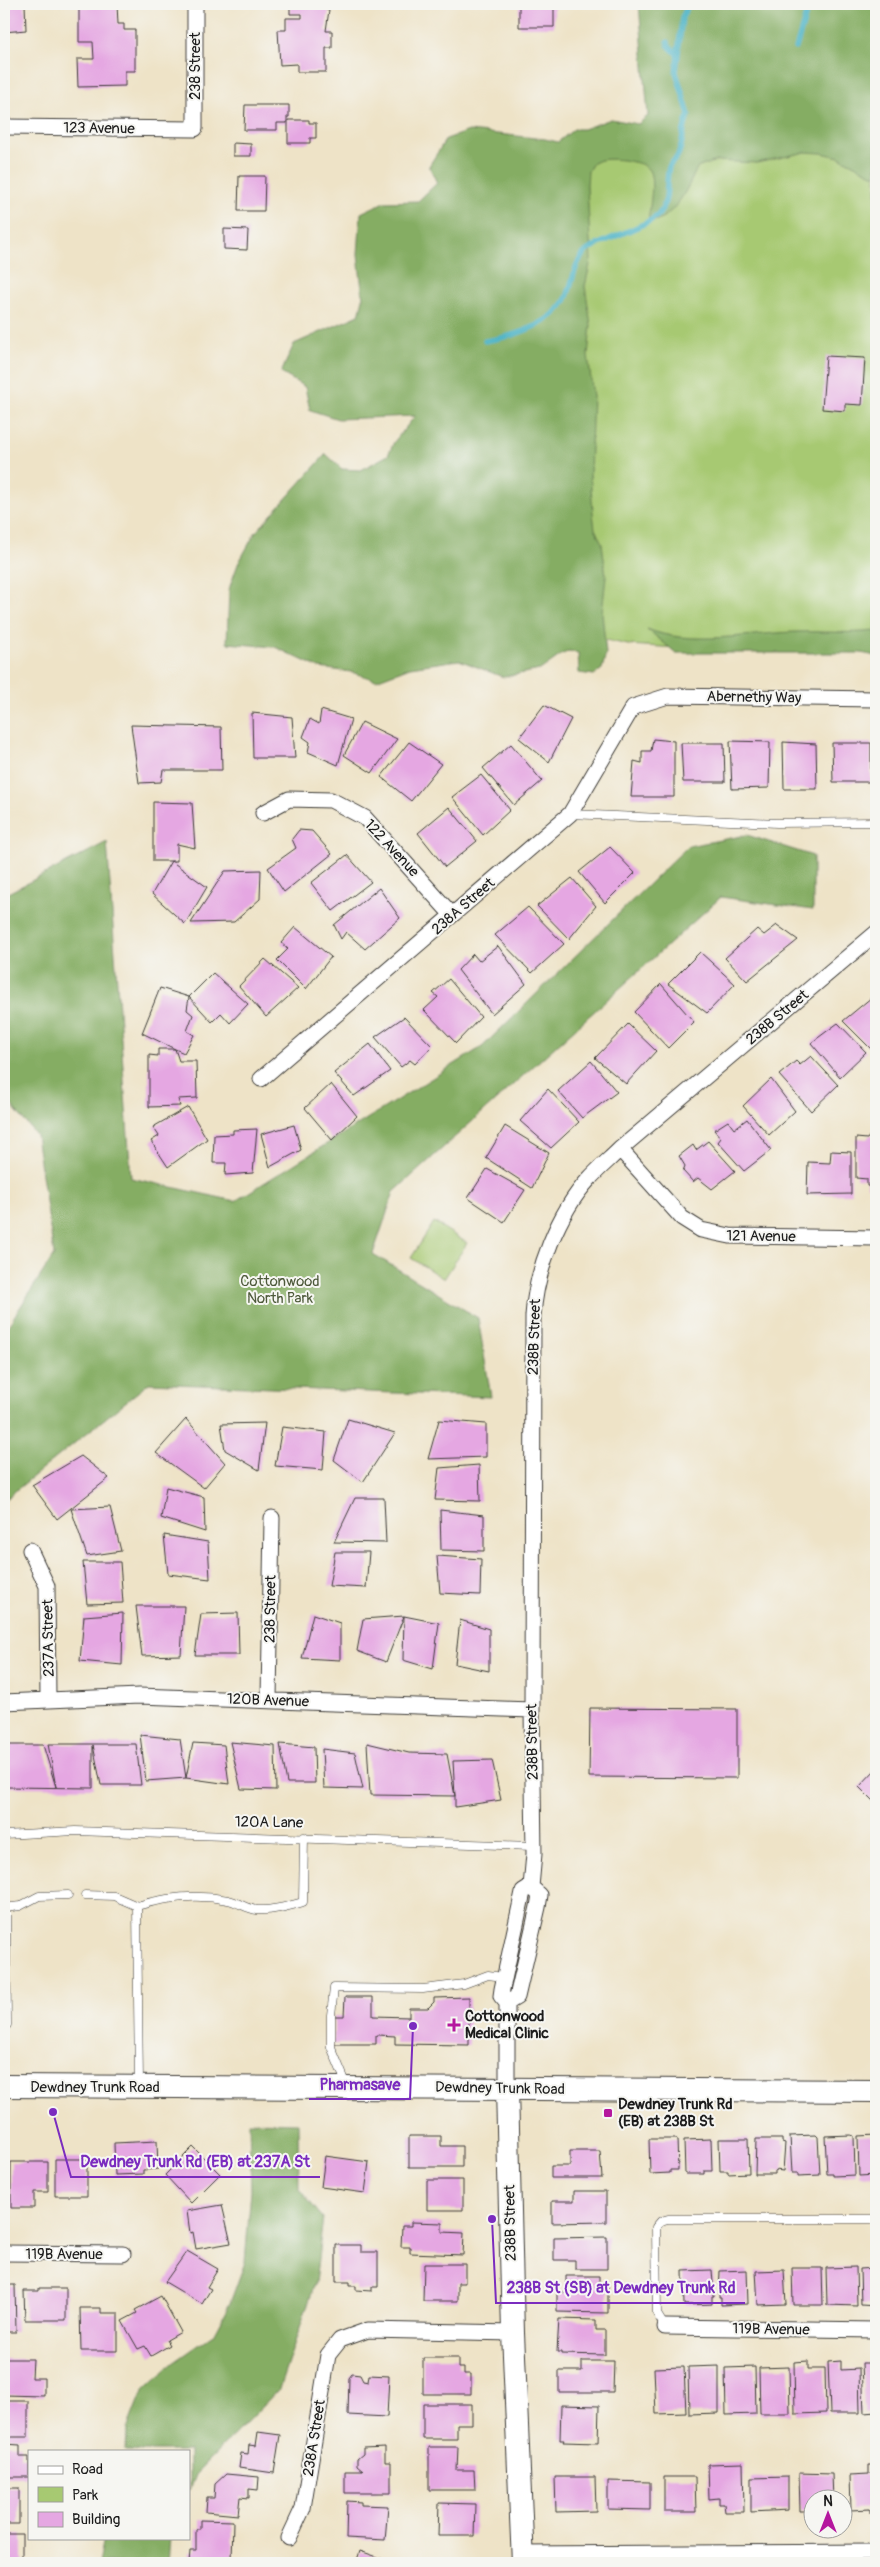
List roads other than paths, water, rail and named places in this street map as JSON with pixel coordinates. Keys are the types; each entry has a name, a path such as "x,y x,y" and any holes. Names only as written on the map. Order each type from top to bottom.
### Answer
{"main road":[{"name":"Dewdney Trunk Road","path":"4,2086 876,2090"},
{"name":"238B Street","path":"507,2088 513,2333 523,2558"}],"street":[{"name":"238 Street","path":"195,4 195,129"},
{"name":"123 Avenue","path":"4,127 195,129"},
{"name":"Abernethy Way","path":"633,707 668,696 876,699"},
{"name":"238A Street","path":"261,1079 570,814 633,707"},
{"name":"122 Avenue","path":"263,813 289,799 330,800 365,818 452,915"},
{"name":"238B Street","path":"507,2088 507,2003 501,1996 503,1978 523,1892 530,1887 534,1846 532,1710 534,1298 540,1271 568,1208 588,1180 620,1149 876,933"},
{"name":"121 Avenue","path":"620,1149 682,1218 700,1230 730,1236 876,1238"},
{"name":"238 Street","path":"269,1699 272,1518"},
{"name":"237A Street","path":"30,1550 47,1586 48,1700"},
{"name":"120B Avenue","path":"4,1702 138,1696 269,1699 532,1710"},
{"name":"238B Street","path":"507,2003 518,1997 538,1907 540,1895 530,1887"},
{"name":"119B Avenue","path":"4,2253 123,2254"},
{"name":"119B Avenue","path":"666,2327 876,2330"},
{"name":"238A Street","path":"289,2538 303,2508 328,2355 340,2340 368,2330 513,2333"},
{"path":"523,2558 876,2552"}],"lane":[{"path":"570,814 777,823 876,822"},
{"name":"120A Lane","path":"4,1835 75,1831 534,1846"},
{"path":"85,1894 114,1896 137,1906 160,1899 195,1897 229,1900 257,1910 282,1908 302,1902 304,1837"},
{"path":"7,2025 5,1908 20,1906 40,1896 68,1895"},
{"path":"137,1906 139,2087"},
{"path":"348,2087 331,2047 330,2015 334,1988 423,1988 464,1984 488,1975 503,1978"},
{"path":"666,2327 657,2314 656,2227 661,2221 668,2219 876,2219"}],"waterway":[{"path":"485,341 521,332 546,320 564,302 578,263 588,250 647,222 659,214 665,203 669,167 680,150 685,124 689,115 676,72 682,17 689,4"},
{"path":"796,48 809,4"},
{"path":"668,42 668,45 677,54"}],"place":[{"name":"Cottonwood Medical Clinic","path":"454,2025"},
{"name":"Pharmasave","path":"413,2026"},
{"name":"Dewdney Trunk Rd (EB) at 237A St","path":"53,2112"},
{"name":"Dewdney Trunk Rd (EB) at 238B St","path":"608,2113"},
{"name":"238B St (SB) at Dewdney Trunk Rd","path":"492,2219"}],"park label":[{"name":"Cottonwood North Park","path":"280,1290"}]}
